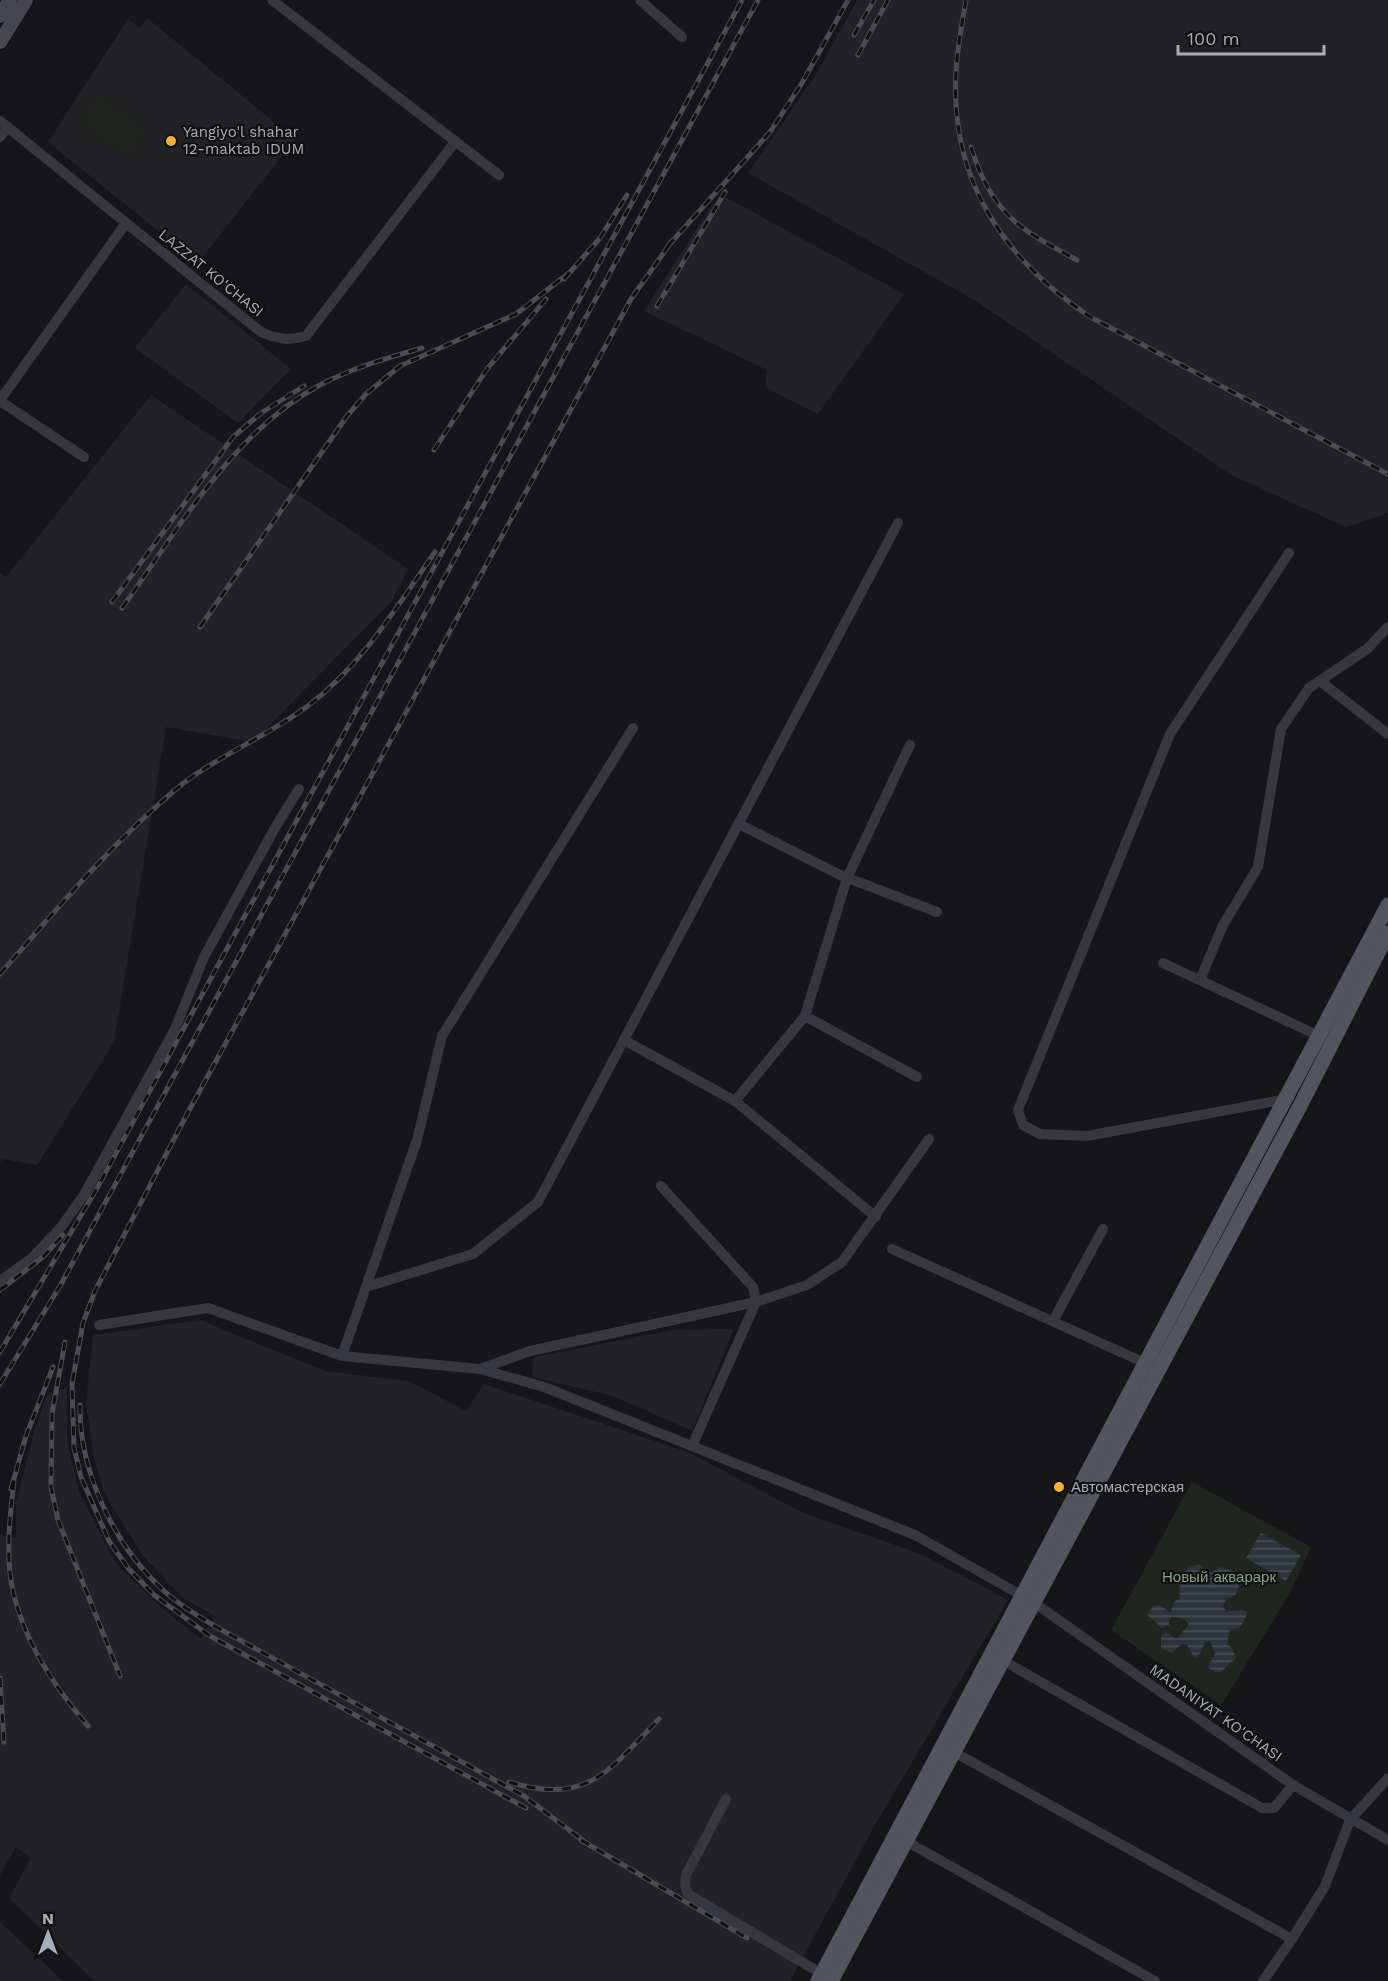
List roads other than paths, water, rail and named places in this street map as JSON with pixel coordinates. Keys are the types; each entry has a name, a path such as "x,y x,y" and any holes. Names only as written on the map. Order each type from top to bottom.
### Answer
{"main road":[{"path":"0,16 10,0"},
{"path":"0,42 27,0"},
{"path":"823,1979 906,1841 954,1752 1002,1660 1028,1598 1145,1363 1287,1099 1324,1038 1388,905"},
{"path":"823,1979 1028,1598 1300,1106 1324,1038 1351,1002 1388,933"}],"street":[{"path":"272,0 499,175"},
{"path":"640,0 682,37"},
{"path":"0,137 4,124"},
{"name":"LAZZAT KO'CHASI","path":"4,124 261,332 277,339 292,340 306,336 455,142"},
{"path":"84,457 0,401 126,223"},
{"path":"366,1287 473,1254 538,1202 898,523"},
{"path":"1287,1099 1087,1136 1040,1134 1023,1125 1018,1110 1170,734 1289,553"},
{"path":"1200,980 1223,925 1258,867 1281,729 1309,688 1367,649 1388,627"},
{"path":"1320,681 1388,734"},
{"path":"342,1356 417,1140 442,1036 633,728"},
{"path":"735,1101 805,1016 847,878 910,745"},
{"path":"0,1281 32,1258 62,1226 84,1195 175,1029 204,957 276,826 299,789"},
{"path":"739,824 847,878 937,912"},
{"path":"1164,963 1324,1038"},
{"path":"805,1016 916,1077"},
{"path":"624,1040 735,1101 876,1216"},
{"path":"99,1324 208,1308 342,1356 480,1369 530,1351 756,1302 807,1285 842,1262 929,1139"},
{"path":"661,1186 753,1287 756,1302 692,1446"},
{"path":"1053,1321 1103,1229"},
{"path":"892,1249 1145,1363"},
{"name":"MADANIYAT KO'CHASI","path":"480,1369 544,1387 915,1535 1028,1598 1293,1785 1388,1840"},
{"path":"1002,1660 1262,1808 1274,1808 1293,1785"},
{"path":"954,1752 1292,1939"},
{"path":"1263,1981 1325,1886 1350,1820 1388,1778"},
{"path":"726,1799 686,1875 685,1885 688,1894 823,1979"},
{"path":"906,1841 1155,1981"}],"railway":[{"path":"0,1352 96,1190 742,0"},
{"path":"0,1384 60,1286 758,0"},
{"path":"668,246 770,132 802,83 848,0"},
{"path":"854,35 874,0"},
{"path":"858,55 888,0"},
{"path":"966,0 956,73 957,112 962,149 973,183 989,215 1009,244 1033,271 1061,296 1092,318 1388,474"},
{"path":"971,147 988,189 1010,217 1039,239 1077,260"},
{"path":"657,306 725,192"},
{"path":"564,279 600,238 627,195"},
{"path":"526,1808 210,1636 154,1595 128,1568 109,1541 81,1477 74,1448 72,1384 83,1323 95,1291 186,1116 631,299 672,241"},
{"path":"200,627 347,416 366,394 400,366 516,314 569,273"},
{"path":"434,450 487,369 546,299"},
{"path":"122,608 209,485 260,429 289,405 320,385 345,373 422,348"},
{"path":"112,602 233,437 261,413 304,386"},
{"path":"0,974 106,856 175,790 207,767 293,716 328,689 363,653 435,552"},
{"path":"0,1290 43,1257 63,1235"},
{"path":"65,1342 52,1414 51,1487 58,1520 120,1676"},
{"path":"11,1489 26,1436 53,1367"},
{"path":"80,1405 81,1430 86,1455 103,1505 129,1551 168,1595 218,1628 524,1796 589,1845"},
{"path":"14,1481 9,1550 13,1591 18,1610 42,1663 88,1726"},
{"path":"0,1678 4,1742"},
{"path":"509,1782 536,1788 559,1789 578,1786 595,1779 626,1754 659,1719"},
{"path":"581,1840 747,1938"}],"place":[{"name":"Yangiyo'l shahar 12-maktab IDUM","path":"171,141"},
{"name":"Автомастерская","path":"1059,1487"}],"park label":[{"name":"Новый акварарк","path":"1219,1577"}]}
